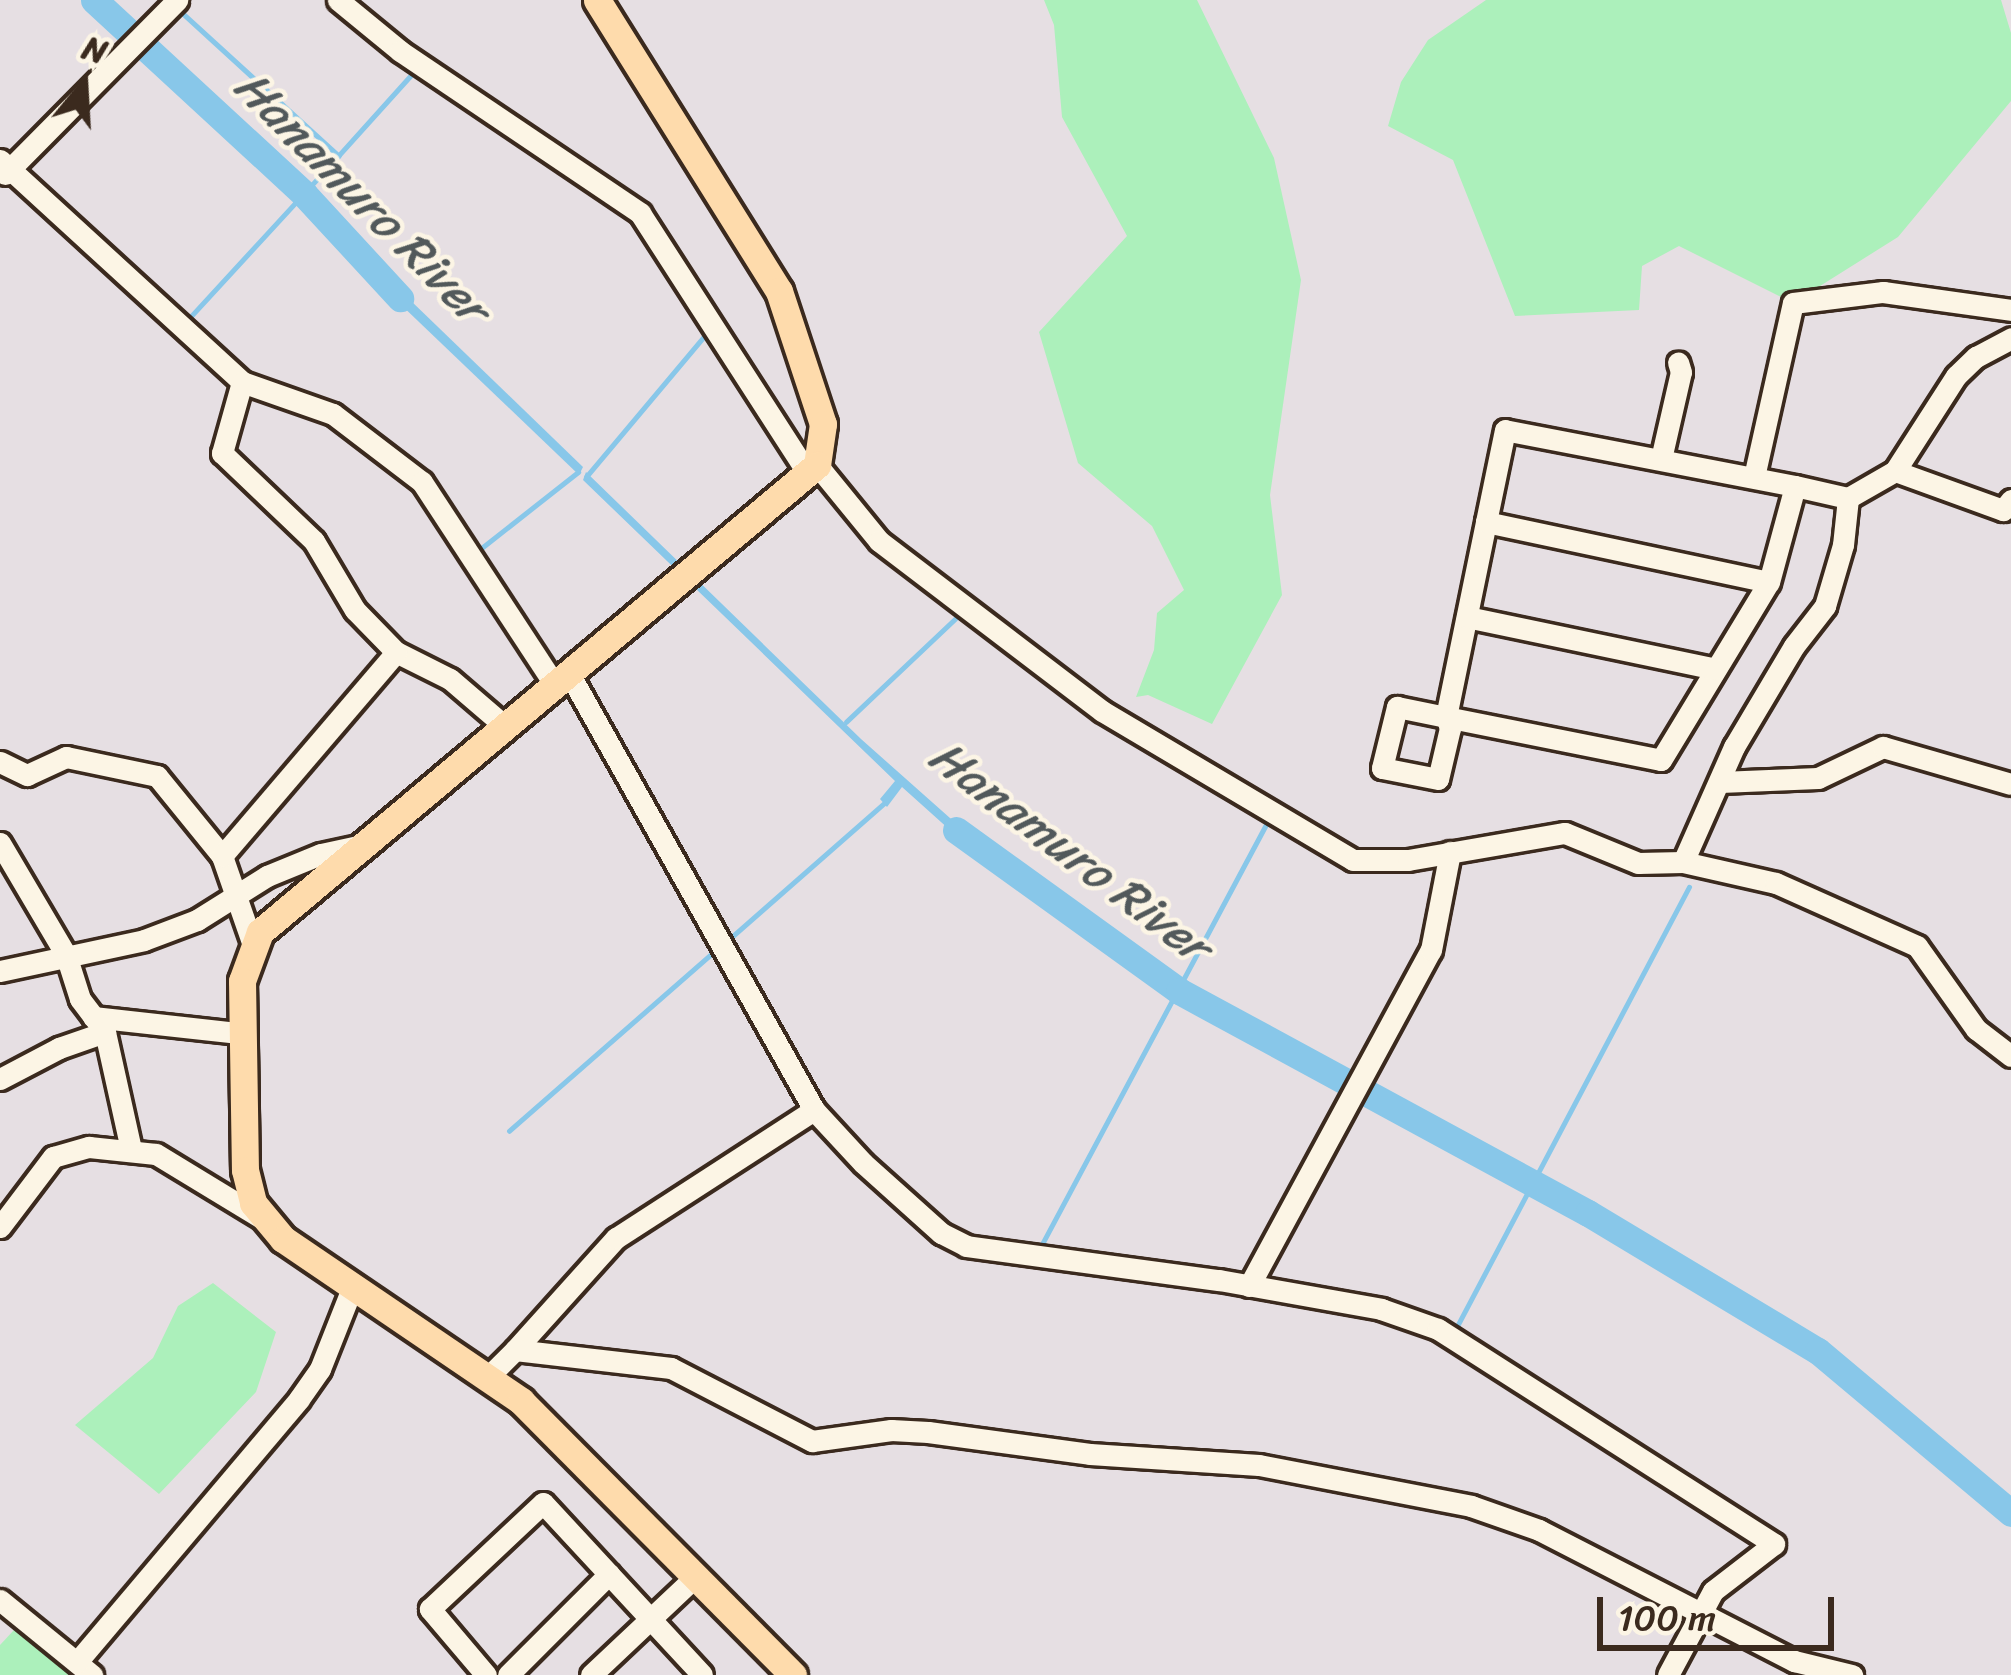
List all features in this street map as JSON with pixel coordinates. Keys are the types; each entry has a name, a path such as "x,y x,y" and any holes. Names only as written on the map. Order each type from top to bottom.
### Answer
{"main road":[{"path":"596,0 779,291 823,424 813,470 563,681 358,845 285,907 253,945 242,981 239,1033 244,1170 263,1219 352,1288 489,1376 793,1675"}],"street":[{"path":"338,0 400,51 640,213 813,470 879,541 1102,711 1353,860 1408,860 1565,833 1638,863 1684,862 1776,883 1892,930 1916,946 1976,1029 2011,1056"},
{"path":"175,2 4,169 242,382 333,414 422,482 563,681 814,1111 902,1201 966,1246 1381,1309 1438,1329 1774,1544 1714,1591 1668,1675"},
{"path":"1754,476 1793,303 1883,292 2011,310"},
{"path":"1795,487 1769,582 1660,760 1446,717 1505,430 1754,476 1848,498 1895,471 1956,376 1976,357 2011,338"},
{"path":"1661,459 1681,372 1678,362"},
{"path":"242,382 222,453 314,541 355,610 396,652 450,679 506,727"},
{"path":"1895,471 2003,510 2011,500"},
{"path":"1684,862 1720,782 1793,646 1825,606 1843,545 1848,498"},
{"path":"1486,522 1769,582"},
{"path":"1467,617 1715,669"},
{"path":"222,856 396,652"},
{"path":"1720,782 1817,778 1883,747 2011,784"},
{"path":"0,762 27,775 66,757 157,776 222,856 253,945"},
{"path":"0,843 66,955 80,999 99,1024 131,1149"},
{"path":"0,971 144,940 197,920 321,854 358,845"},
{"path":"1250,1286 1431,950 1450,852"},
{"path":"0,1078 99,1024 239,1033"},
{"path":"489,1376 616,1238 814,1111"},
{"path":"0,1227 53,1157 89,1147 131,1149 181,1166 248,1215 263,1219"},
{"path":"0,1600 85,1669 320,1370 352,1288"},
{"path":"515,1350 671,1368 812,1441 891,1430 928,1432 1090,1454 1259,1465 1471,1506 1539,1530 1794,1668 1852,1675"},
{"path":"486,1675 430,1609 543,1503 702,1675"},
{"path":"508,1675 609,1574"},
{"path":"591,1675 695,1577"}],"green space":[{"path":"1044,0 1197,0 1274,158 1301,280 1270,495 1282,595 1212,724 1148,695 1136,697 1154,650 1157,613 1184,590 1152,526 1078,463 1039,332 1127,236 1062,117 1054,25"},
{"path":"1486,0 2001,0 2011,33 2011,101 1898,237 1793,303 1679,246 1642,266 1639,310 1515,316 1453,160 1388,126 1401,82 1428,40"},
{"path":"213,1283 276,1332 256,1392 159,1494 75,1425 153,1358 178,1306"},
{"path":"14,1630 70,1675 0,1675 0,1645"}],"water":[{"path":"380,271 583,467 579,475 373,278"},
{"path":"586,472 861,739 986,850 980,857 902,787 887,807 880,799 895,781 583,480"}],"waterway":[{"name":"Hanamuro River","path":"94,0 304,194 400,298"},
{"path":"177,8 339,156 189,319"},
{"path":"340,154 412,74"},
{"path":"586,477 705,335"},
{"path":"479,550 578,472"},
{"path":"846,722 955,619"},
{"path":"726,942 884,803"},
{"path":"1041,1246 1267,823"},
{"name":"Hanamuro River","path":"956,830 1179,991 1588,1213 1818,1351 2011,1513"},
{"path":"1454,1332 1689,887"},
{"path":"509,1131 717,949"}]}
